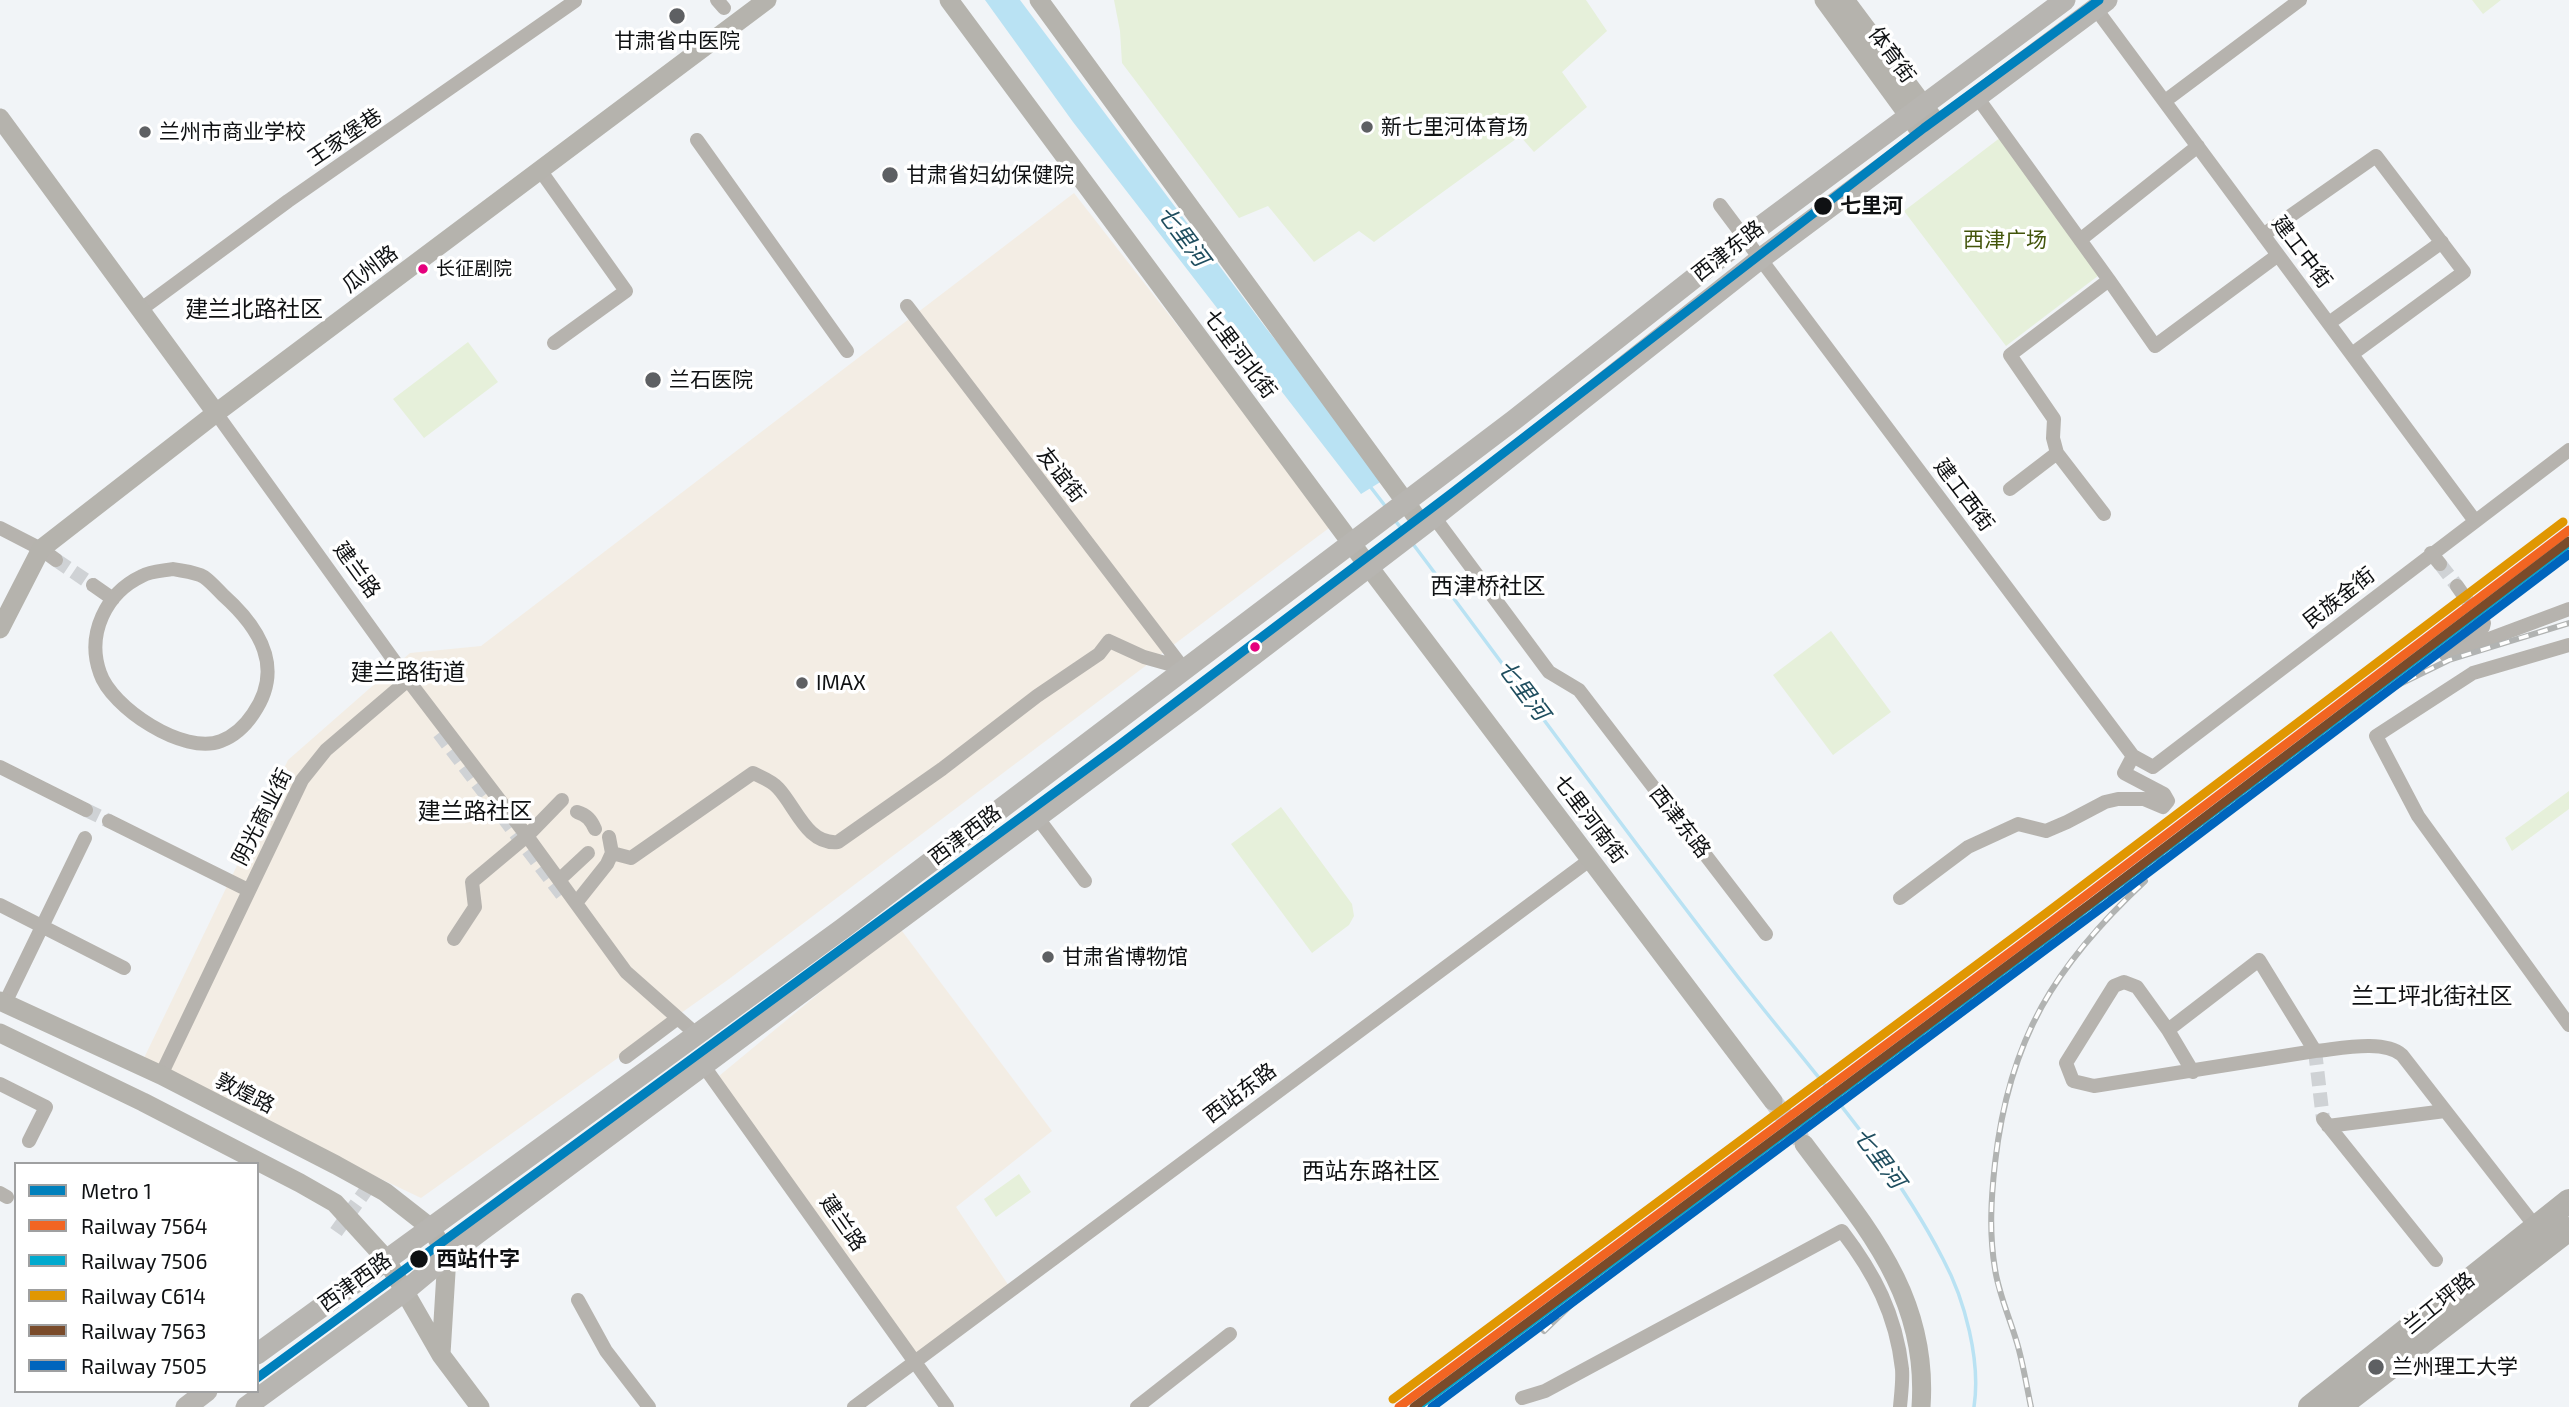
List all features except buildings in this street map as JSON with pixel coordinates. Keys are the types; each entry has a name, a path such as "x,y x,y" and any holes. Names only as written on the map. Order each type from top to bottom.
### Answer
{"highway":[{"name":"兰工坪路","path":"2310,1407 2569,1201"},
{"name":"兰工坪路","path":"2339,1407 2569,1229"}],"main road":[{"name":"西津东路","path":"1402,505 1745,238 2065,0"},
{"path":"1928,134 2102,4"},
{"name":"西津东路","path":"1424,525 1760,259 1928,134"},
{"name":"西津西路","path":"259,1353 842,929 1402,505"},
{"name":"西津西路","path":"246,1407 1192,702 1424,525"},
{"path":"1179,672 1192,702"},
{"path":"186,1407 204,1393"}],"street":[{"name":"瓜州路","path":"0,629 48,554 216,413 767,0"},
{"name":"七里河北街","path":"949,0 1369,567"},
{"path":"1040,0 1402,505 1424,525"},
{"name":"体育街","path":"1824,0 1916,110"},
{"name":"体育街","path":"1845,0 1916,110 1928,134"},
{"path":"2165,101 2300,0"},
{"name":"王家堡巷","path":"140,310 288,201 575,1"},
{"name":"建工中街","path":"2102,4 2165,101 2475,521"},
{"path":"1977,97 2155,346 2278,255"},
{"name":"建兰路","path":"0,118 408,680 626,972 696,1034"},
{"path":"696,140 847,351"},
{"path":"2080,240 2198,146"},
{"path":"2263,235 2376,156 2442,242 2464,272 2352,354"},
{"path":"540,170 626,291 554,343"},
{"name":"建工西街","path":"1720,205 2133,756"},
{"path":"2329,323 2442,242"},
{"path":"2104,514 2057,453 2053,438 2054,419 2010,355 2109,280"},
{"name":"友谊街","path":"907,306 1179,672"},
{"name":"民族金街","path":"2133,756 2153,768 2436,559 2475,521 2569,450"},
{"path":"2010,489 2057,453"},
{"name":"西津东路","path":"1424,525 1549,672 1579,690 1766,934"},
{"path":"0,528 48,554"},
{"name":"七里河南街","path":"1369,567 1773,1101"},
{"path":"173,569 202,576 237,608 263,643 268,672 262,702 244,726 219,742 193,743 161,732 120,704 100,674 95,645 101,615 113,599 118,591 144,575 173,569"},
{"path":"93,585 113,599"},
{"path":"2484,623 2483,627 2446,651 2446,655 2569,609"},
{"path":"612,853 631,858 753,773 776,785 816,838 838,842 942,769 1037,696 1099,654 1110,641 1179,672"},
{"path":"2569,645 2473,673 2376,736 2418,816 2569,1025"},
{"name":"阴光商业街","path":"161,1075 302,780 326,750 408,680"},
{"path":"1900,898 1968,847 2018,824 2046,831 2105,802 2118,799 2144,799 2163,807 2168,801 2164,794 2124,773 2133,756"},
{"path":"0,767 86,810"},
{"path":"454,939 474,906 472,882 527,836 562,800"},
{"path":"577,812 584,814 595,830"},
{"path":"1037,817 1086,881"},
{"name":"阴光商业街","path":"109,821 248,890"},
{"path":"576,903 607,864 612,853 609,837"},
{"path":"3,1002 43,927 85,838"},
{"path":"559,880 588,853"},
{"name":"西站东路","path":"854,1407 1591,859"},
{"path":"0,905 124,968"},
{"path":"2168,1030 2259,960 2315,1051"},
{"path":"2193,1072 2168,1030 2137,987 2124,982 2114,986 2066,1063 2073,1080 2094,1086 2193,1072 2315,1051 2384,1046 2395,1050 2535,1226"},
{"name":"敦煌路","path":"3,1002 161,1075 385,1192 431,1228 447,1256"},
{"path":"626,1057 678,1018"},
{"path":"0,1033 143,1102 300,1182 335,1203 386,1259 441,1354 480,1407"},
{"name":"建兰路","path":"703,1065 947,1407"},
{"path":"0,1084 46,1107 29,1141"},
{"path":"2436,1260 2326,1123 2445,1111"},
{"path":"1804,1144 1877,1245 1904,1294 1922,1365 1922,1407"},
{"path":"1522,1398 1545,1391 1842,1231 1861,1256 1883,1294 1893,1323 1902,1371 1900,1407"},
{"path":"441,1354 447,1256"},
{"path":"578,1300 606,1351 649,1407"},
{"path":"1137,1407 1230,1334"}],"shaded area":[{"path":"1074,193 1333,525 729,979 421,1198 333,1156 144,1058 288,760 410,653 481,646"},
{"path":"899,927 1052,1131 956,1207 1009,1286 914,1362 719,1076"}],"green space":[{"name":"新七里河体育场","path":"1114,0 1586,0 1607,31 1562,72 1587,107 1534,152 1520,136 1374,242 1359,231 1314,262 1268,206 1239,218 1122,63"},
{"path":"2472,0 2501,0 2483,14"},
{"name":"西津广场","path":"2005,134 2107,269 2006,346 1904,211"},
{"path":"468,342 498,382 424,438 393,399"},
{"path":"1831,631 1891,712 1833,755 1773,675"},
{"path":"2569,791 2569,809 2512,851 2505,838"},
{"path":"1281,807 1352,904 1354,916 1349,925 1312,953 1231,844"},
{"path":"1019,1174 1031,1192 996,1217 984,1199"}],"water":[{"path":"985,0 1020,0 1266,328 1357,443 1382,481 1361,494 1073,122"}],"waterway":[{"name":"七里河","path":"1369,485 1386,507"},
{"name":"七里河","path":"1394,519 1404,532"},
{"name":"七里河","path":"1413,544 1651,863 1844,1109 1897,1182 1943,1259 1958,1293 1973,1351 1976,1389 1974,1407"}],"tunnel":[{"path":"56,560 93,585"},
{"path":"2440,564 2457,586"},
{"path":"2464,596 2484,623"},
{"path":"439,733 563,896"},
{"path":"86,810 109,821"},
{"path":"2315,1051 2323,1119"},
{"path":"1773,1101 1804,1144"},
{"path":"336,1232 374,1179"}],"railway":[{"path":"1892,1060 2343,719 2402,683 2449,660 2569,623"},
{"path":"2031,1407 2021,1357 1999,1289 1993,1256 1992,1190 2002,1119 2025,1041 2042,1007 2062,974 2086,943 2145,881"},
{"path":"1544,1331 1576,1300 1618,1266 1900,1054"}],"metro line":[{"name":"1","path":"259,1377 1118,746 1453,492 1924,128 2099,0"}],"rail line":[{"name":"C614","path":"1393,1399 2045,914 2563,522"},
{"name":"7564","path":"1399,1407 2051,922 2569,530"},
{"name":"7563","path":"1414,1407 2090,904 2569,541"},
{"name":"7506","path":"1417,1407 2057,930 2569,543"},
{"name":"7505","path":"1432,1407 2096,912 2569,554"}],"place":[{"name":"甘肃省中医院","path":"677,16"},
{"name":"新七里河体育场","path":"1367,127"},
{"name":"兰州市商业学校","path":"145,132"},
{"name":"甘肃省妇幼保健院","path":"890,175"},
{"name":"七里河","path":"1823,206"},
{"name":"长征剧院","path":"423,269"},
{"name":"兰石医院","path":"653,380"},
{"name":"IMAX","path":"802,683"},
{"name":"甘肃省博物馆","path":"1048,957"},
{"name":"西站什字","path":"419,1259"},
{"name":"兰州理工大学","path":"2376,1367"}],"district":[{"name":"建兰北路社区","path":"254,309"},
{"name":"西津桥社区","path":"1488,586"},
{"name":"建兰路街道","path":"408,672"},
{"name":"建兰路社区","path":"475,811"},
{"name":"兰工坪北街社区","path":"2432,996"},
{"name":"西站东路社区","path":"1371,1171"}]}
